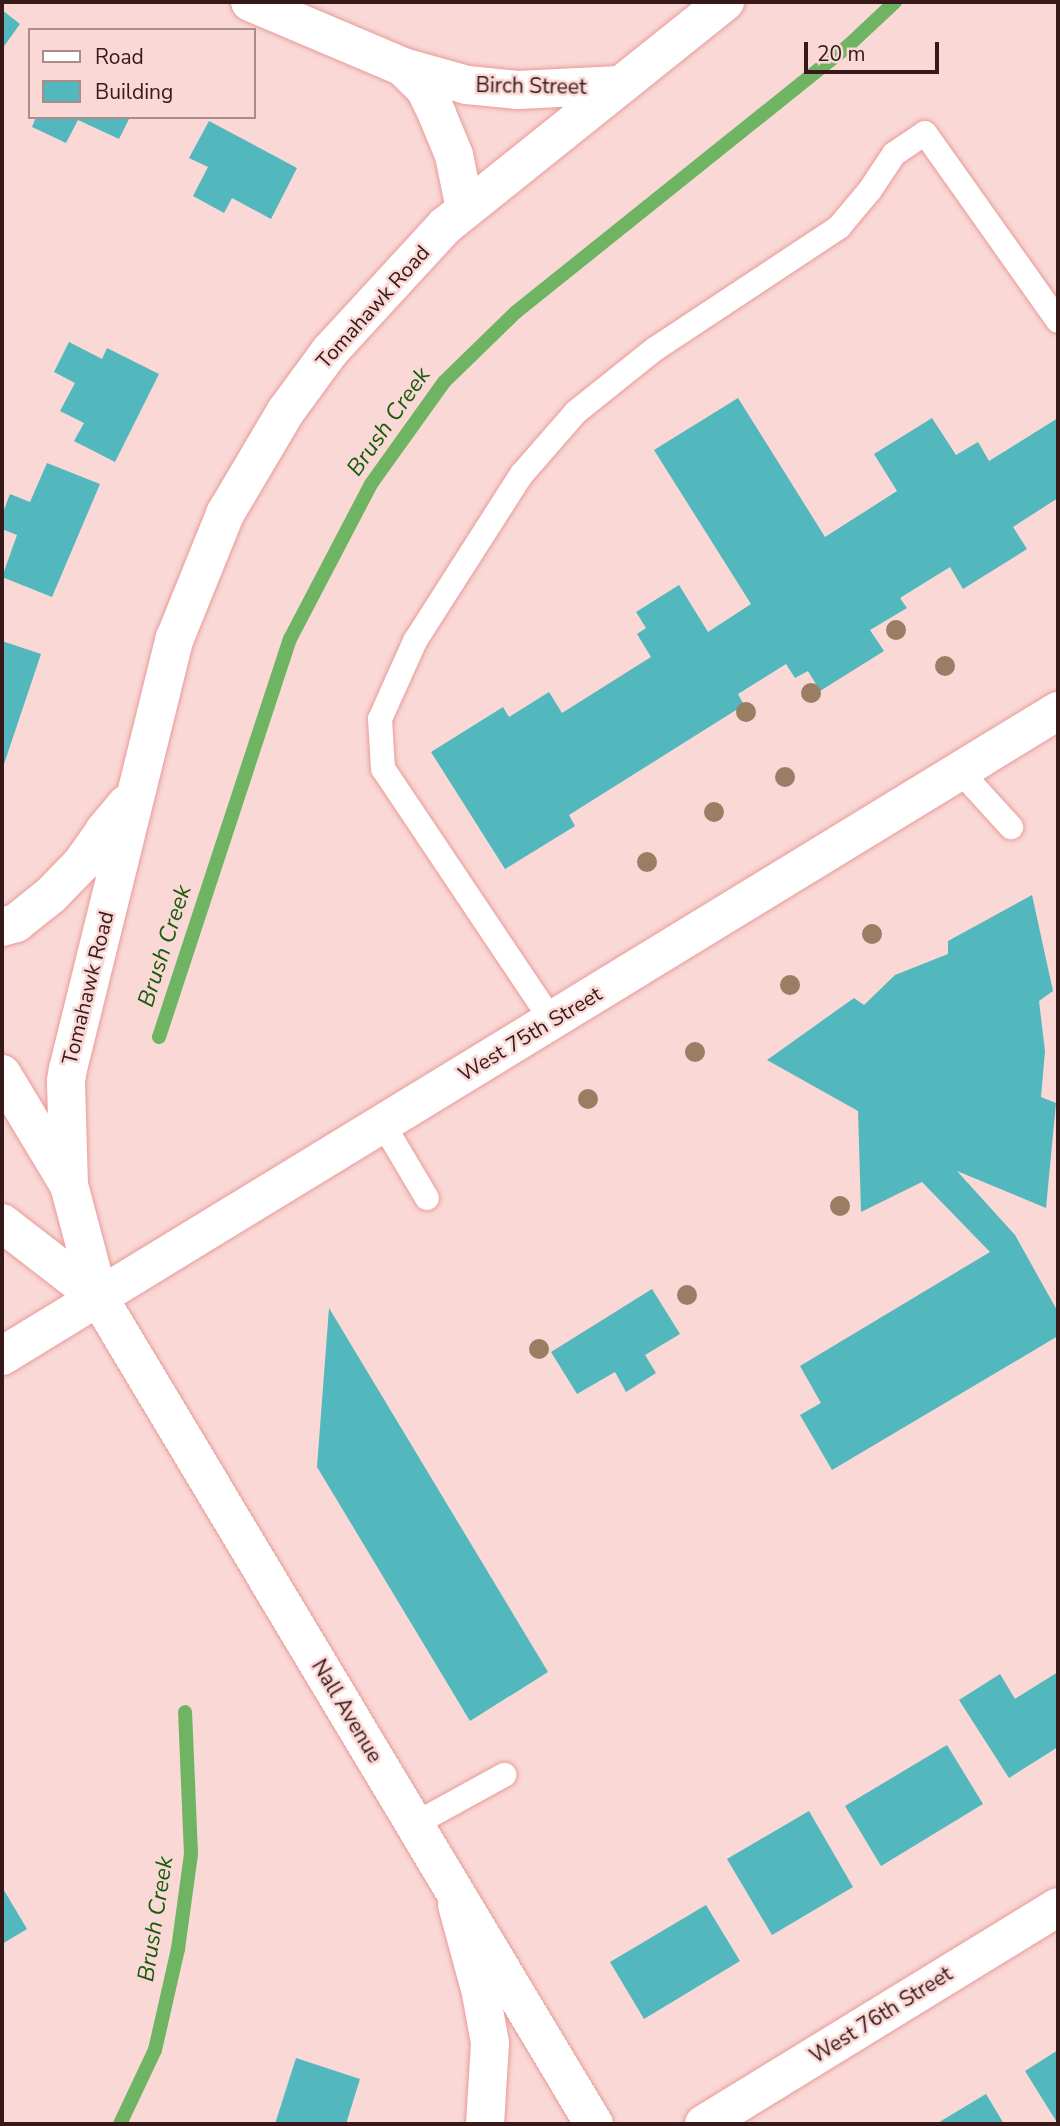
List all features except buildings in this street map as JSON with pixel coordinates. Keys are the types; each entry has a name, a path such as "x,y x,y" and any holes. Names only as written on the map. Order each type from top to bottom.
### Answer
{"street":[{"name":"Birch Street","path":"250,2 403,68 467,85 518,90 620,85"},
{"name":"Tomahawk Road","path":"69,1185 65,1081 175,638 225,514 286,411 338,341 465,209 725,2"},
{"name":"Birch Street","path":"403,68 425,89 437,114 454,156 465,209"},
{"name":"West 75th Street","path":"2,1356 1058,711"},
{"name":"Tomahawk Road","path":"2,927 16,922 51,895 82,863 135,794"},
{"name":"Nall Avenue","path":"2,1074 69,1185 99,1298 594,2124"},
{"name":"Nall Avenue","path":"2,1223 99,1298"},
{"path":"452,1886 481,1993 490,2043 485,2124"},
{"name":"West 76th Street","path":"704,2124 1058,1907"}],"lane":[{"path":"552,1021 383,769 380,719 415,641 522,474 576,412 655,349 839,227 870,190 894,154 925,133 1058,321"},
{"path":"960,771 1011,827"},
{"path":"383,1124 427,1198"},
{"path":"415,1824 504,1775"}],"waterway":[{"name":"Brush Creek","path":"159,1037 290,639 371,484 444,382 516,312 849,45 895,2"},
{"name":"Brush Creek","path":"120,2124 155,2050 178,1949 191,1854 185,1712"}]}
